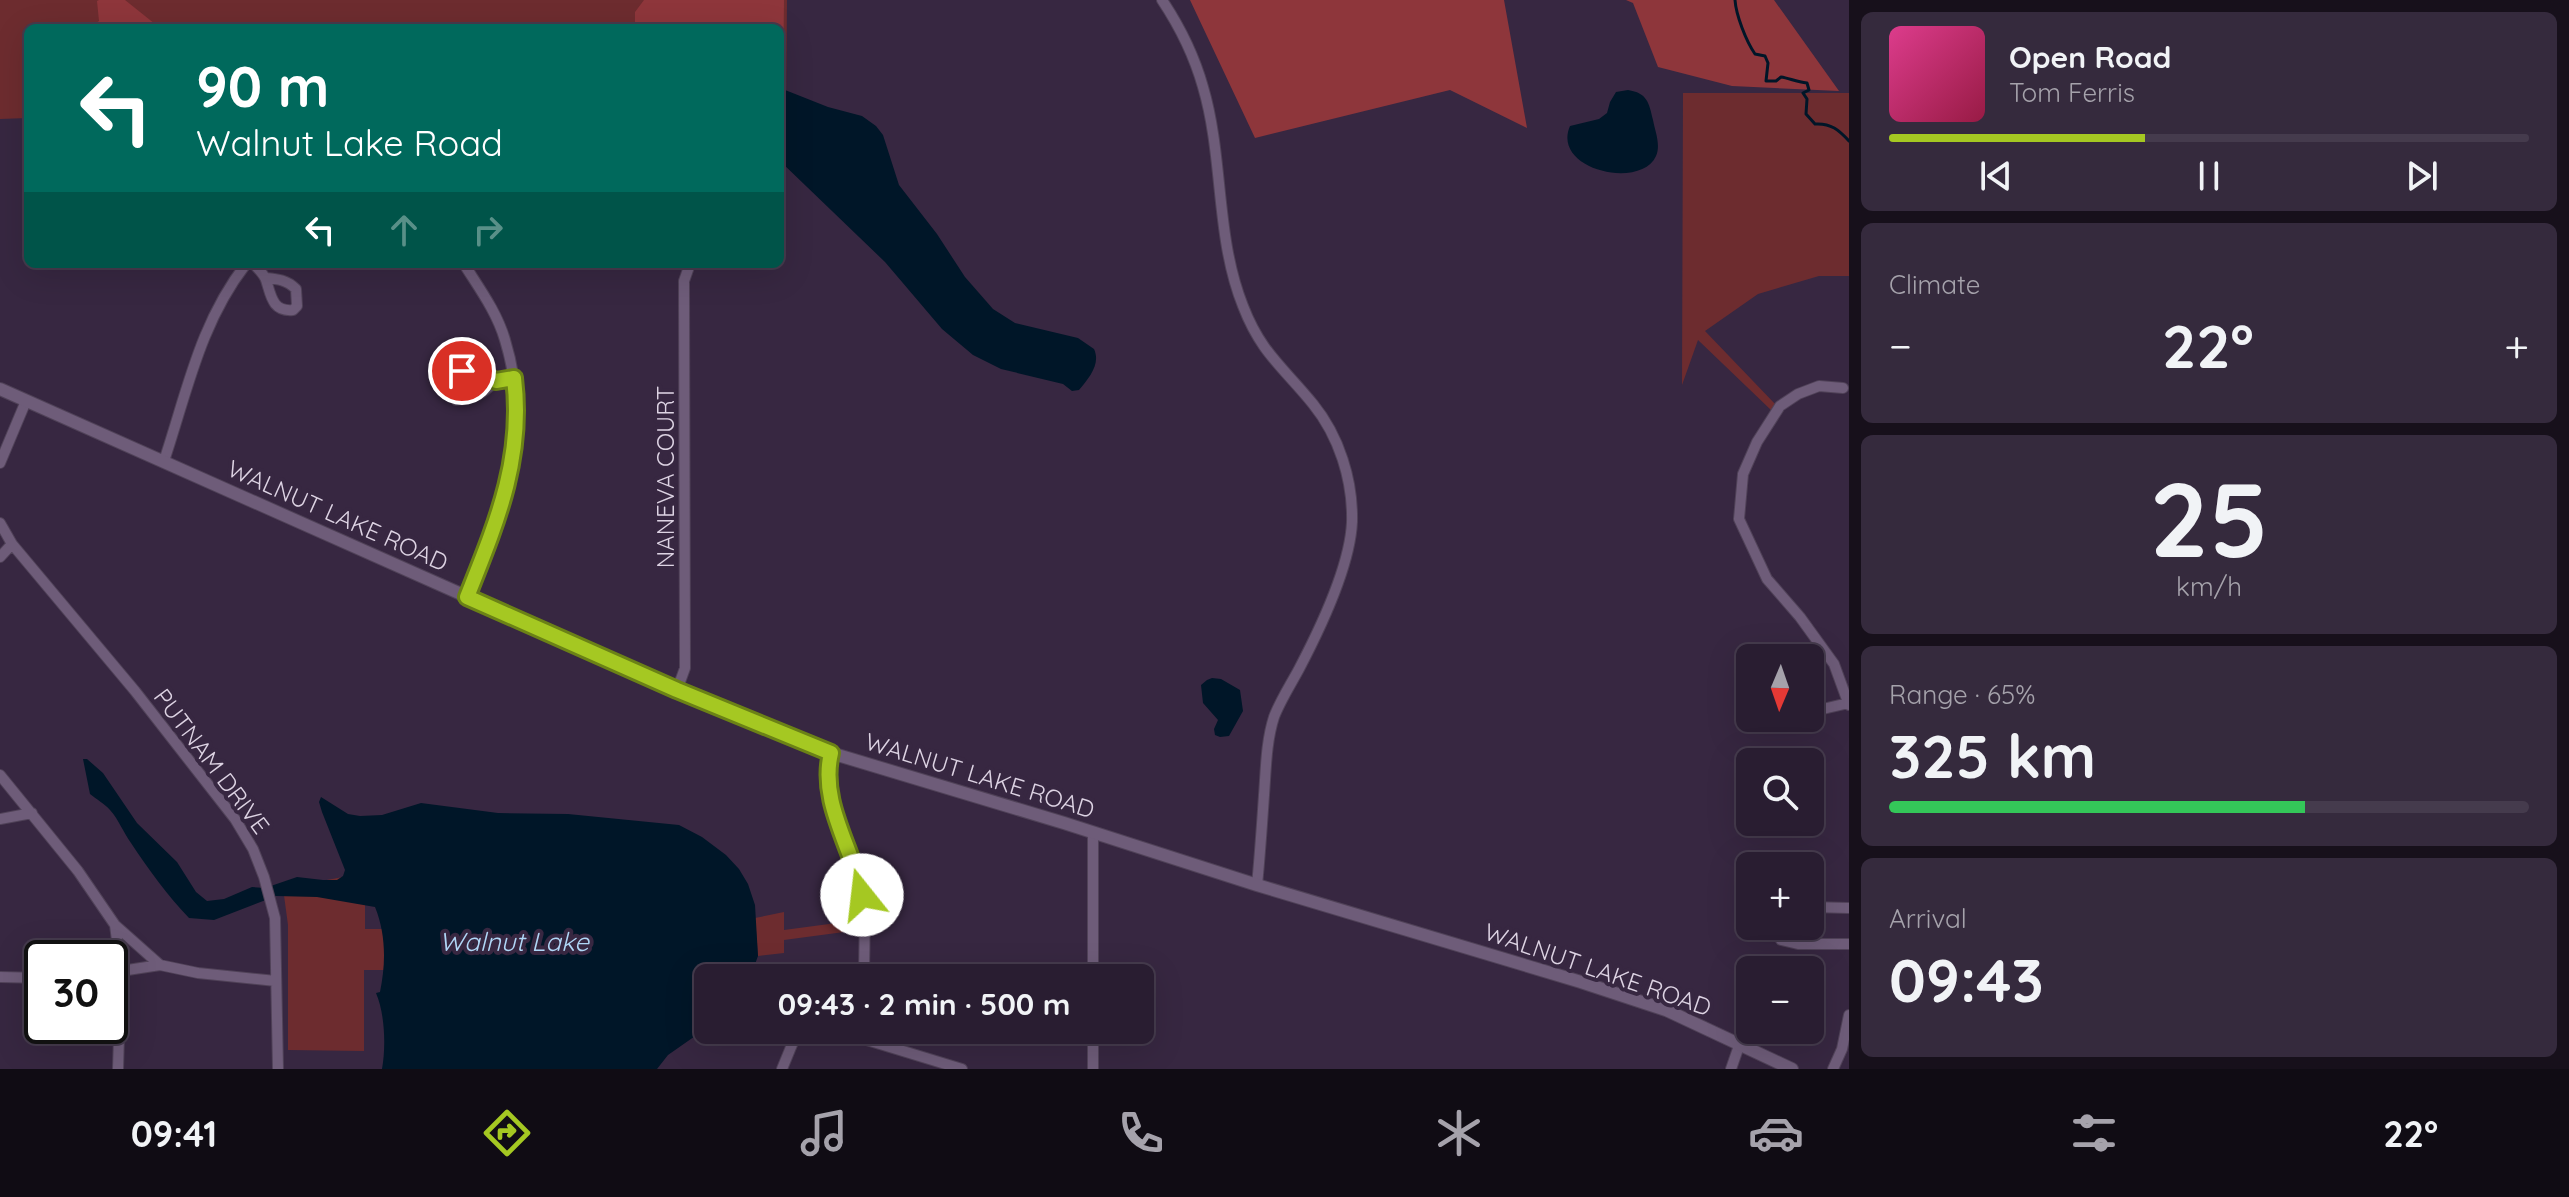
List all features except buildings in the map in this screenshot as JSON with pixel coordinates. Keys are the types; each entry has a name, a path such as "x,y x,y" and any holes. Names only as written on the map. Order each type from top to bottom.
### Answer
{"street":[{"path":"1162,0 1190,49 1204,88 1222,218 1237,290 1258,340 1314,405 1333,436 1349,482 1348,547 1333,593 1307,653 1274,716 1267,752 1257,885"},
{"path":"164,461 190,374 217,306 243,268"},
{"path":"257,268 266,278"},
{"path":"467,268 488,302 505,338 518,409 514,455 493,530 467,597"},
{"name":"NANEVA COURT","path":"677,690 685,668 684,281 689,268"},
{"path":"496,381 514,378"},
{"path":"1824,709 1849,704 1834,664 1767,579 1739,519 1743,474 1757,442 1780,406 1798,394 1819,386 1843,388"},
{"name":"WALNUT LAKE ROAD","path":"0,389 677,690 831,753 1594,986 1666,1010 1736,1041"},
{"path":"0,463 26,401"},
{"name":"PUTNAM DRIVE","path":"0,524 12,544 123,676 246,836 264,877 273,908 278,1069"},
{"path":"0,557 12,544"},
{"path":"831,753 827,766 830,793 862,895 864,964"},
{"path":"0,775 78,871 115,925 160,965"},
{"path":"0,819 32,813"},
{"path":"1093,832 1093,964"},
{"path":"1824,907 1849,908"},
{"path":"115,925 116,940"},
{"path":"1781,940 1798,944 1849,944"},
{"path":"128,973 160,965 198,973 276,981"},
{"path":"0,977 24,978"},
{"path":"1833,1069 1842,1049 1849,1015"},
{"path":"118,1044 118,1069"},
{"path":"782,1069 792,1044"},
{"path":"891,1044 962,1069"},
{"path":"1093,1044 1093,1069"},
{"path":"1731,1069 1740,1044"},
{"name":"WALNUT LAKE ROAD","path":"1742,1044 1792,1069"}],"shaded area":[{"path":"0,0 787,0 786,111 784,24 24,24 24,118 0,119"},
{"path":"125,0 155,24 94,24 99,21 97,1"},
{"path":"644,0 784,0 784,24 635,24 635,12"},
{"path":"1190,0 1504,0 1527,128 1450,90 1255,138"},
{"path":"1626,0 1774,0 1839,91 1732,86 1658,67 1633,3"},
{"path":"1683,93 1849,93 1849,276 1819,276 1758,294 1705,331 1776,405 1771,410 1698,340 1682,385"},
{"path":"365,873 365,929 415,929 415,970 364,970 364,1051 288,1050 288,925 283,888"},
{"path":"784,912 784,930 859,920 859,930 784,940 784,953 758,956 755,918"}],"water":[{"path":"784,90 862,116 876,126 883,135 899,185 965,277 993,309 1015,323 1078,338 1094,349 1096,360 1090,376 1079,390 1072,391 1063,384 1001,369 973,355 942,329 885,262 784,165"},
{"path":"1628,90 1639,93 1648,103 1657,138 1656,156 1647,166 1634,172 1617,173 1585,164 1573,154 1568,141 1570,126 1599,119 1607,113 1616,92"},
{"path":"1212,678 1221,679 1240,690 1243,711 1229,736 1215,735 1218,720 1203,703 1201,685"},
{"name":"Walnut Lake","path":"83,759 103,773 137,823 177,862 196,892 207,901 224,899 252,887 265,888 297,877 337,880 343,876 345,870 322,812 321,797 348,814 360,816 382,815 421,803 498,813 568,814 679,825 702,837 739,869 755,905 758,956 755,964 694,964 694,1037 668,1055 657,1069 382,1069 384,1031 376,993 380,992 382,981 384,949 375,907 317,897 276,896 214,920 189,918 151,872 113,814 90,794"}],"waterway":[{"path":"1735,0 1748,42 1755,54 1765,56 1768,63 1766,81 1776,81 1781,77 1807,83 1809,90 1803,93 1807,99 1806,114 1815,124 1834,128 1849,141"}],"route":[{"path":"462,371 479,373 496,381 514,378 518,409 514,455 506,491 467,597 677,690 831,753 827,766 830,793 862,895"}]}
